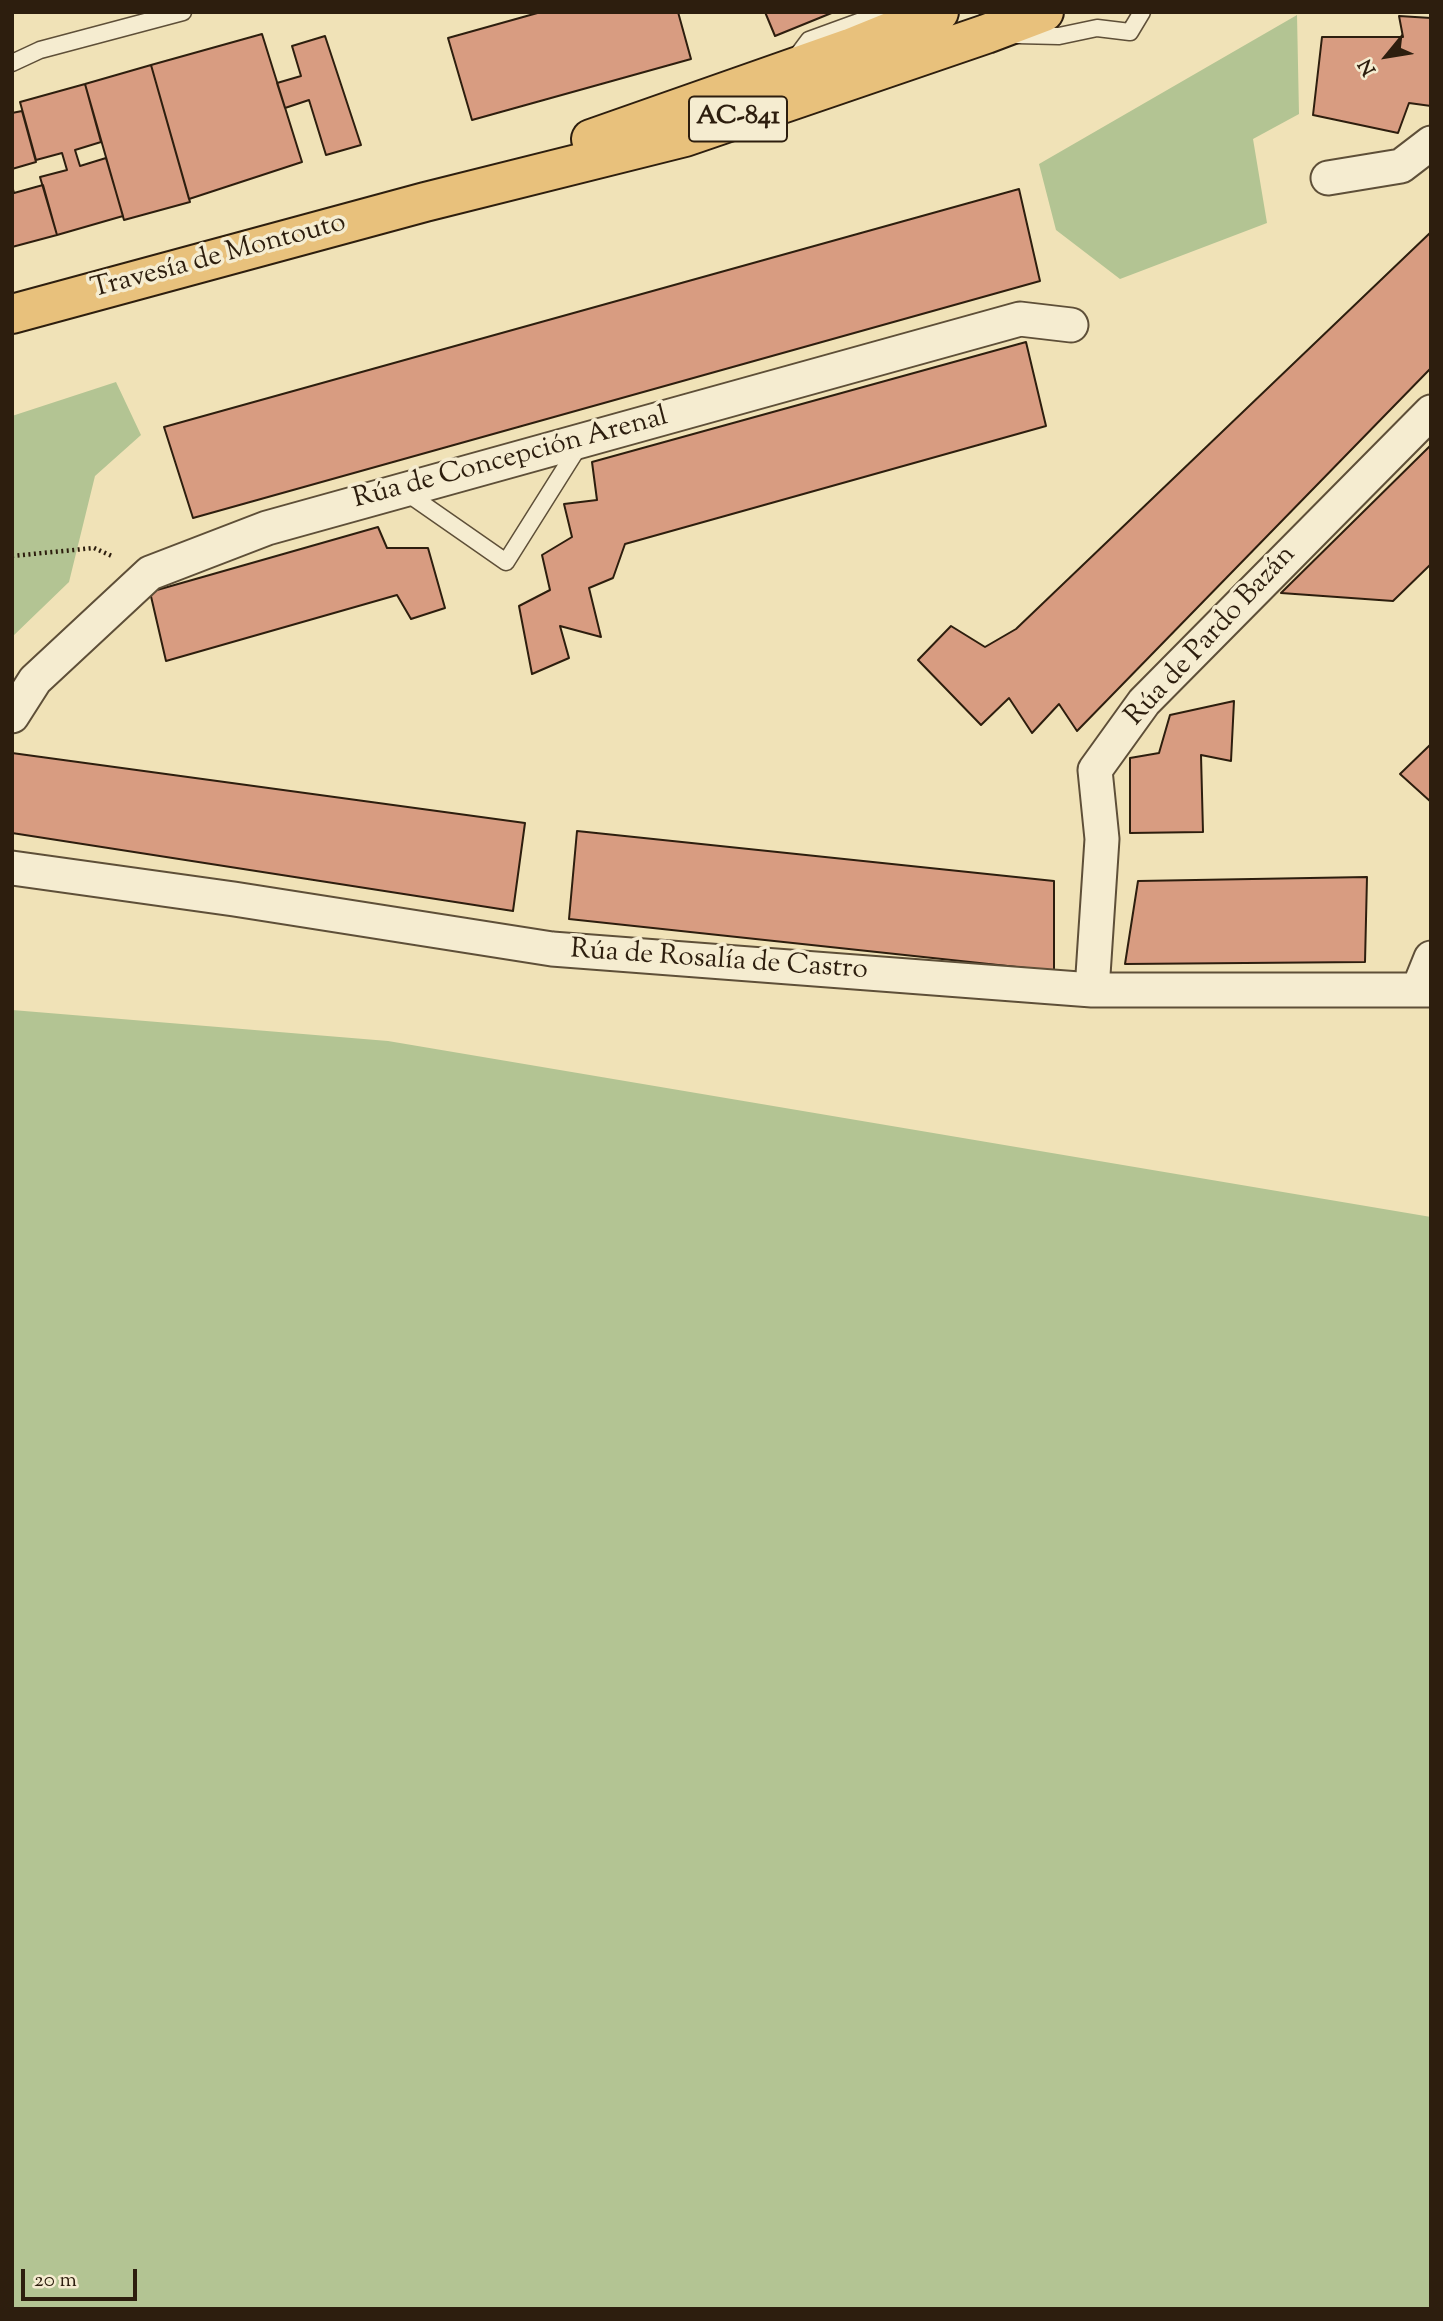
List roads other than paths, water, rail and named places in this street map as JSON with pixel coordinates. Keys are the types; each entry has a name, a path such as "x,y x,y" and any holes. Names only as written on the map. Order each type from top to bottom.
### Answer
{"main road":[{"name":"Travesía de Montouto","path":"425,202 663,112 850,48 1044,12"},
{"name":"Travesía de Montouto","path":"12,314 425,202 685,137 951,28"}],"street":[{"path":"1328,178 1401,166 1431,143"},
{"name":"Rúa de Concepción Arenal","path":"12,716 35,680 150,573 267,528 1020,319 1070,325"},
{"name":"Rúa de Pardo Bazán","path":"1092,990 1101,839 1095,770 1144,702 1431,412"},
{"name":"Rúa de Rosalía de Castro","path":"12,868 234,899 552,949 1092,990 1425,990"},
{"path":"1425,990 1431,958"}],"lane":[{"path":"12,63 40,50 183,12"},
{"path":"786,70 810,40 886,12"},
{"path":"1090,12 1097,28"},
{"path":"951,28 1059,36 1097,28 1130,32 1142,12"},
{"path":"403,490 506,562 582,440"}]}
